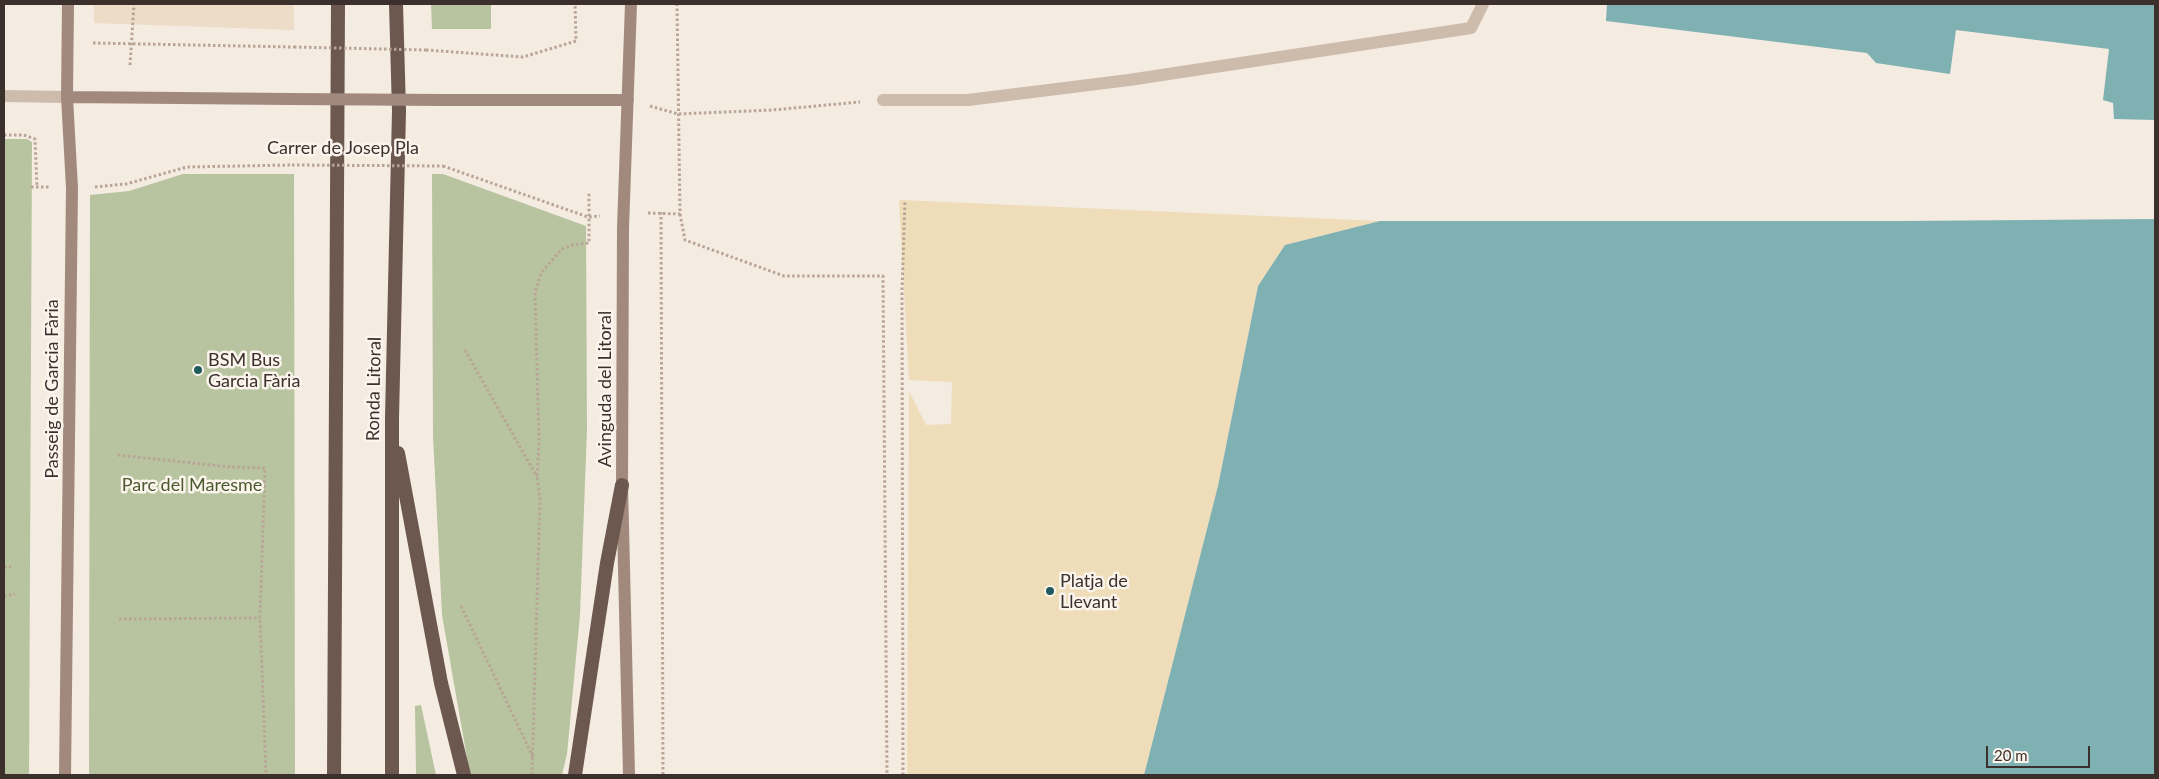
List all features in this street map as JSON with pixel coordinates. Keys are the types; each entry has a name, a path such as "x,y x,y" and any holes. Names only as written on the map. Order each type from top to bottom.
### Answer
{"highway":[{"path":"334,775 338,4"},
{"name":"Ronda Litoral","path":"392,775 392,418 399,111 396,4"},
{"path":"392,418 441,683 464,775"},
{"path":"575,775 607,563 622,485"}],"main road":[{"name":"Passeig de Garcia Fària","path":"65,775 72,188 67,97 68,4"},
{"name":"Avinguda del Litoral","path":"629,775 622,485 623,228 631,4"},
{"path":"67,97 628,100"}],"street":[{"path":"882,100 987,97 1129,80 1471,28 1483,4"},
{"path":"4,96 67,97"}],"path":[{"path":"130,65 130,42 134,4"},
{"path":"91,43 130,42 426,50 523,57 576,41 576,4"},
{"path":"678,4 680,214 685,240 784,276 883,276 887,775"},
{"path":"628,100 678,114 772,110 882,100"},
{"path":"4,135 24,135 35,139 38,187 31,188"},
{"name":"Carrer de Josep Pla","path":"93,188 126,184 187,168 292,165 443,166 588,217"},
{"path":"532,775 540,497 537,477 539,442 535,292 542,273 557,254 572,245 590,243 589,193"},
{"path":"903,775 902,292 905,200"},
{"path":"663,775 659,213 680,214"},
{"path":"465,350 537,477"},
{"path":"118,455 264,468 260,618 266,775"},
{"path":"4,566 14,567"},
{"path":"4,596 14,594"},
{"path":"460,606 533,757"},
{"path":"119,619 260,618"}],"green space":[{"path":"431,4 491,4 491,29 432,29"},
{"path":"4,139 27,139 32,142 29,775 4,775"},
{"name":"Parc del Maresme","path":"183,174 294,174 295,775 89,775 90,195 129,191"},
{"path":"432,174 443,174 586,226 587,429 580,615 567,754 562,775 470,775 442,615 433,436"},
{"path":"421,705 436,775 416,775 415,706"}],"sand":[{"name":"Platja de Llevant","path":"899,200 1380,221 1285,245 1258,286 1218,486 1144,775 907,775 909,391 926,425 951,424 952,382 909,380"}],"shaded area":[{"path":"94,4 294,4 294,30 94,23"}],"water":[{"path":"1607,4 2155,4 2155,120 2114,119 2113,103 2103,100 2109,49 1956,30 1950,74 1876,63 1867,53 1606,21"},
{"path":"2155,219 2155,775 1144,775 1218,486 1258,286 1285,245 1380,221"}],"place":[{"name":"BSM Bus Garcia Fària","path":"198,370"},
{"name":"Platja de Llevant","path":"1050,591"}]}
